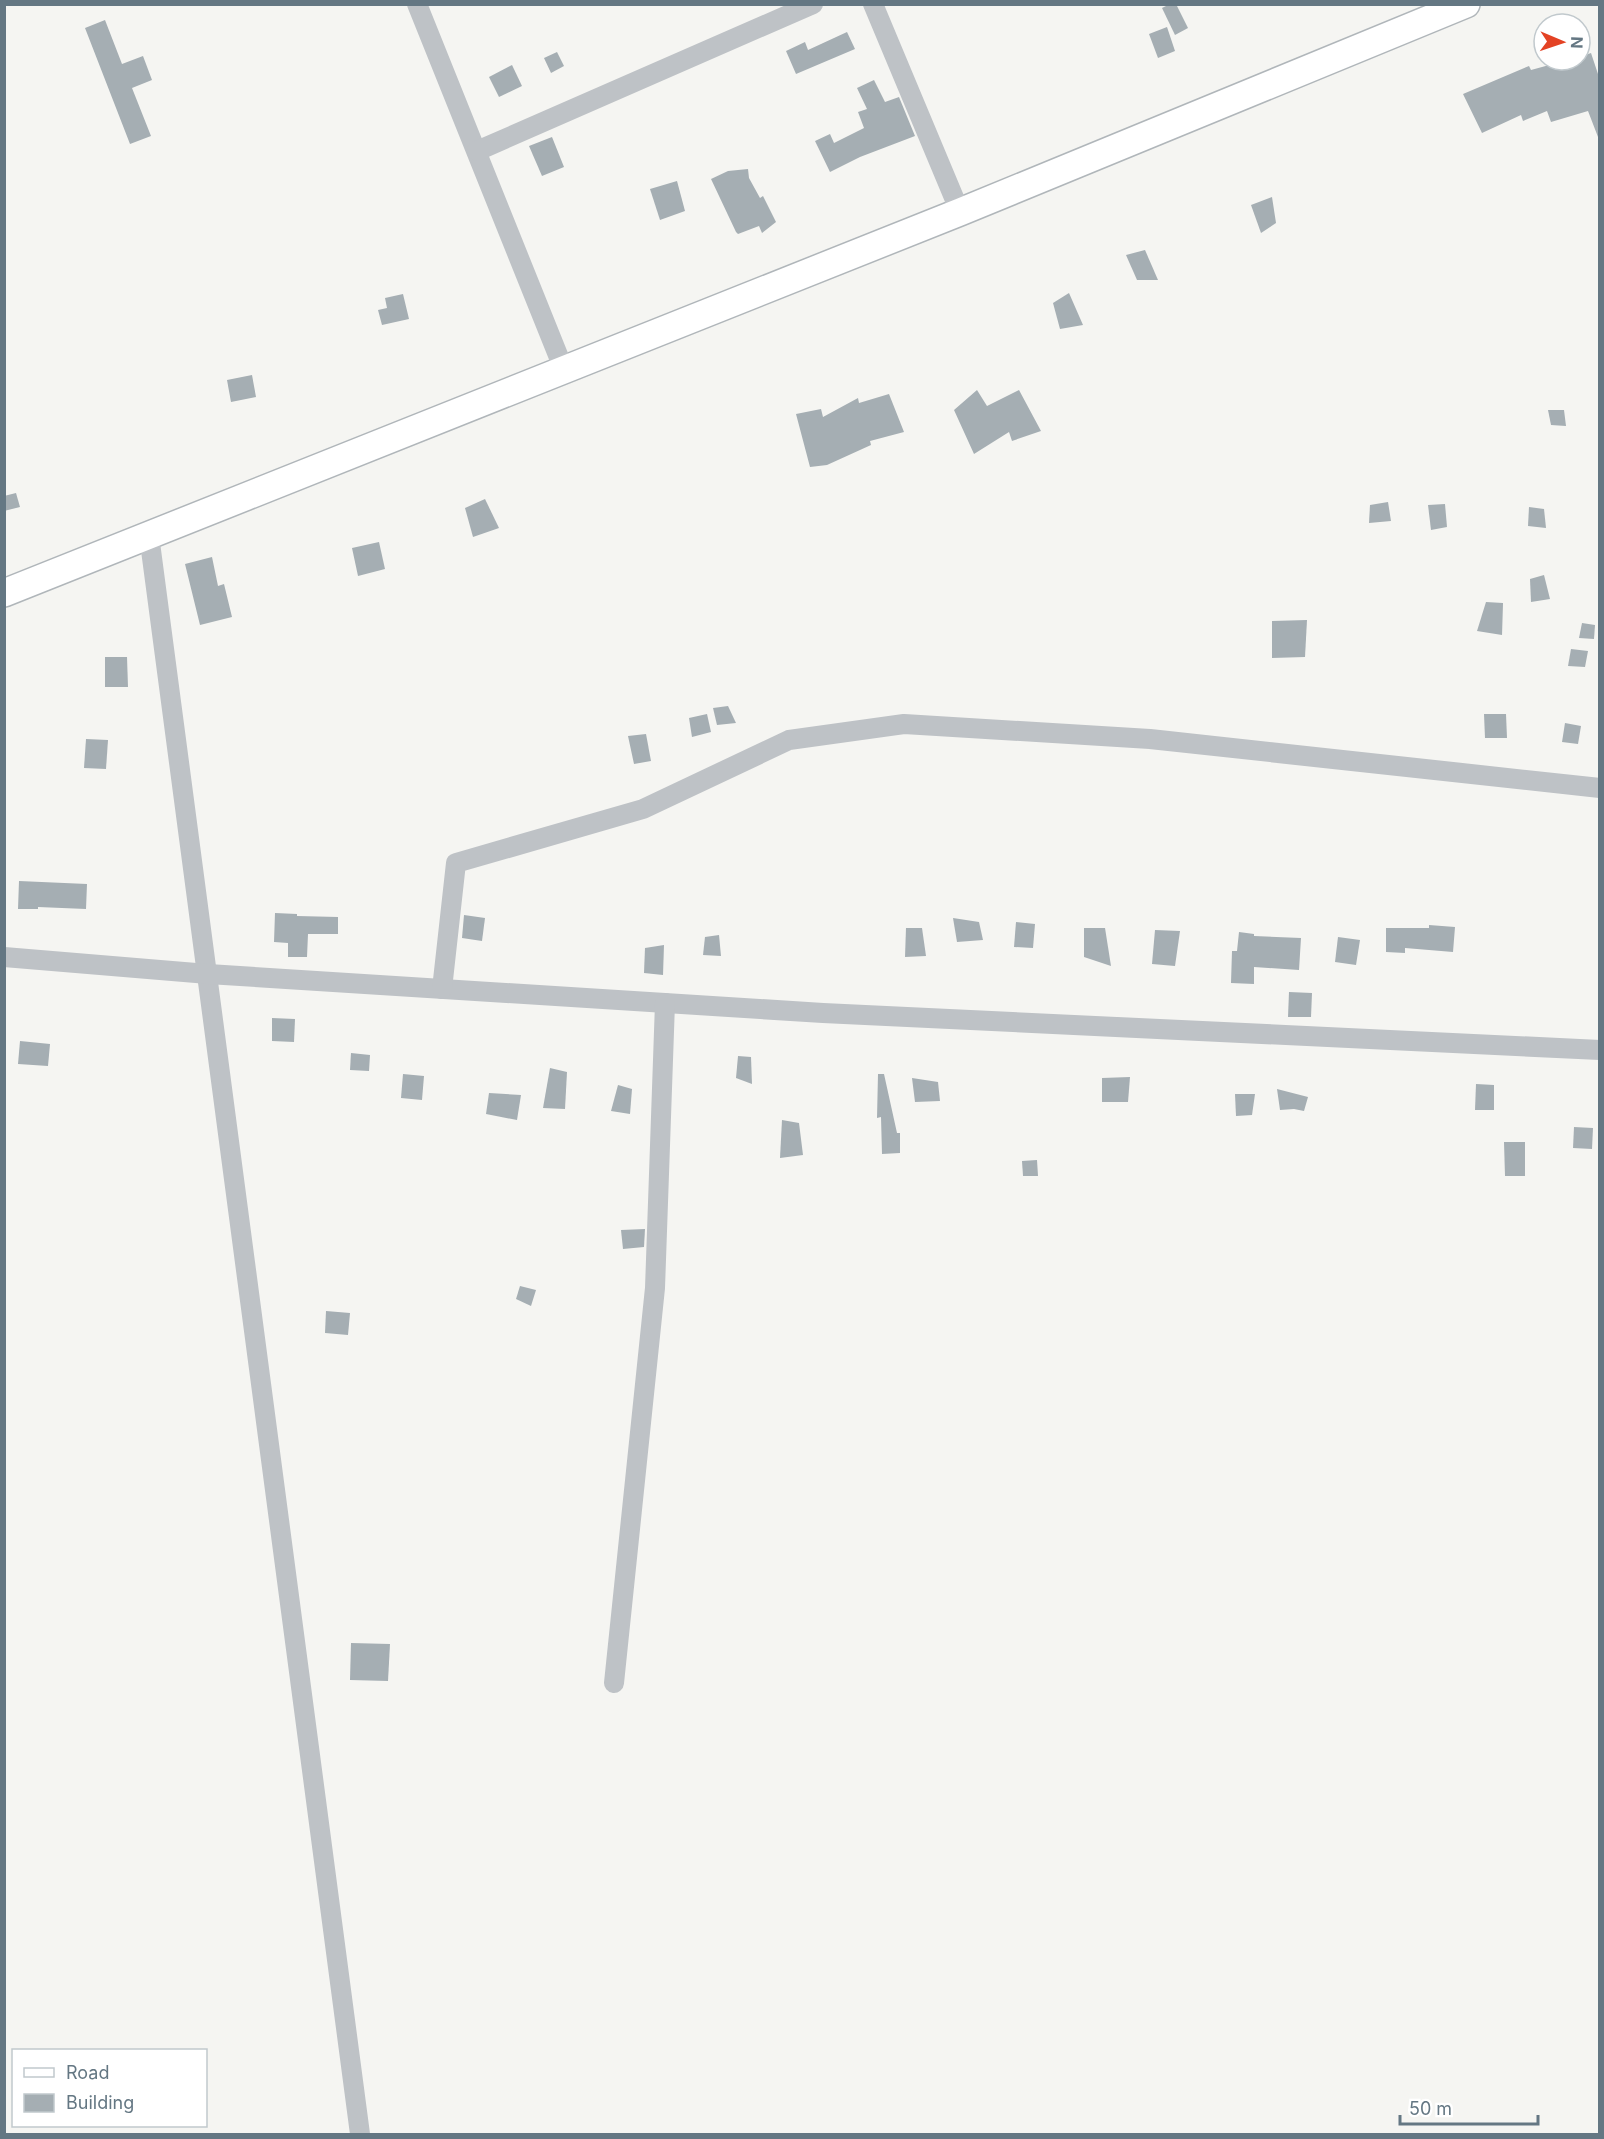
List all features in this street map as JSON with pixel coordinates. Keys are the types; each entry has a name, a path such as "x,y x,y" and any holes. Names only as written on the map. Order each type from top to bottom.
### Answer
{"main road":[{"path":"4,592 960,212 1428,11 1466,4"}],"street":[{"path":"417,4 564,370"},
{"path":"477,151 813,4"},
{"path":"873,4 960,212"},
{"path":"149,535 360,2134"},
{"path":"442,989 456,863 643,809 789,740 904,724 1009,730 1150,739 1599,788"},
{"path":"4,957 208,974 846,1014 1599,1050"},
{"path":"614,1683 655,1288 665,1003"}],"building":[{"path":"1176,4 1188,28 1175,35 1162,8"},
{"path":"105,20 122,64 143,56 152,80 132,88 151,136 130,144 85,28"},
{"path":"1167,27 1175,51 1158,58 1149,34"},
{"path":"847,32 855,49 796,74 786,51 805,42 808,50"},
{"path":"557,52 564,66 551,73 544,58"},
{"path":"1592,56 1599,77 1599,136 1588,111 1551,122 1547,111 1523,121 1521,115 1482,133 1463,94 1529,66 1532,72 1592,72"},
{"path":"512,65 522,86 499,97 489,77"},
{"path":"874,80 885,102 899,97 915,136 860,157 830,172 815,141 830,134 834,143 864,128 858,112 867,109 857,88"},
{"path":"552,137 564,167 542,176 529,146"},
{"path":"748,169 749,178 760,198 763,196 776,222 762,233 759,226 738,234 711,179 728,171"},
{"path":"677,181 685,211 660,220 650,189"},
{"path":"1272,197 1276,223 1261,233 1251,205"},
{"path":"1145,250 1158,280 1137,280 1126,255"},
{"path":"1069,293 1083,325 1060,329 1053,303"},
{"path":"403,294 409,319 382,325 378,310 387,308 385,298"},
{"path":"252,375 256,397 231,402 227,380"},
{"path":"977,390 987,406 1019,390 1041,431 1012,441 1009,432 974,454 954,410"},
{"path":"889,394 904,432 870,441 871,445 827,465 810,467 796,414 821,409 823,417 858,398 859,403"},
{"path":"1548,410 1564,410 1566,426 1551,425"},
{"path":"16,493 20,507 4,511 4,496"},
{"path":"485,499 499,528 473,537 465,508"},
{"path":"1388,502 1391,521 1369,523 1370,505"},
{"path":"1445,504 1447,527 1431,530 1428,505"},
{"path":"1529,507 1544,509 1546,528 1528,526"},
{"path":"379,542 385,569 358,576 352,548"},
{"path":"212,557 218,586 224,584 232,617 200,625 185,564"},
{"path":"1544,575 1550,599 1531,602 1530,579"},
{"path":"1486,602 1503,603 1502,635 1477,631"},
{"path":"1307,620 1305,657 1272,658 1272,621"},
{"path":"1582,623 1595,625 1594,639 1579,638"},
{"path":"1571,649 1588,651 1585,667 1568,666"},
{"path":"105,657 127,657 128,687 105,687"},
{"path":"728,706 736,723 717,725 713,708"},
{"path":"707,714 711,732 692,737 689,718"},
{"path":"1484,714 1506,714 1507,738 1485,738"},
{"path":"1565,723 1581,726 1578,744 1562,742"},
{"path":"646,734 651,761 634,764 628,736"},
{"path":"86,739 108,740 106,769 84,768"},
{"path":"19,881 87,884 86,909 38,907 38,909 18,909"},
{"path":"275,913 338,917 338,934 308,934 307,957 288,957 288,943 274,942"},
{"path":"464,915 485,918 482,941 462,938"},
{"path":"953,918 979,922 983,940 957,942"},
{"path":"1016,922 1035,924 1033,948 1014,947"},
{"path":"1429,925 1455,927 1453,952 1405,948 1405,953 1386,952 1386,928 1429,928"},
{"path":"906,928 922,928 926,956 905,957"},
{"path":"1084,928 1105,928 1111,966 1084,957"},
{"path":"1155,930 1180,931 1175,966 1152,964"},
{"path":"1239,932 1254,934 1254,936 1301,938 1299,970 1254,967 1254,984 1231,983 1232,951 1237,951"},
{"path":"719,935 721,956 703,955 705,937"},
{"path":"1338,937 1360,940 1356,965 1335,962"},
{"path":"664,945 663,975 644,973 645,948"},
{"path":"1289,992 1312,993 1311,1017 1288,1017"},
{"path":"272,1018 295,1019 294,1042 272,1041"},
{"path":"20,1041 50,1044 48,1066 18,1064"},
{"path":"351,1053 370,1055 369,1071 350,1070"},
{"path":"738,1056 751,1057 752,1084 736,1078"},
{"path":"550,1068 567,1072 565,1109 543,1108"},
{"path":"403,1074 424,1076 422,1100 401,1098"},
{"path":"878,1074 884,1074 897,1133 900,1133 900,1153 882,1154 881,1117 877,1118"},
{"path":"1130,1077 1128,1102 1102,1102 1102,1078"},
{"path":"912,1078 938,1082 940,1101 915,1102"},
{"path":"1476,1084 1494,1085 1494,1110 1475,1110"},
{"path":"618,1085 632,1089 630,1114 611,1111"},
{"path":"1277,1089 1308,1097 1304,1111 1280,1110"},
{"path":"489,1093 521,1095 517,1120 486,1114"},
{"path":"1235,1094 1255,1094 1252,1115 1236,1116"},
{"path":"782,1120 799,1123 803,1155 780,1158"},
{"path":"1574,1127 1593,1128 1592,1149 1573,1148"},
{"path":"1504,1142 1525,1142 1525,1176 1505,1176"},
{"path":"1037,1160 1038,1176 1023,1176 1022,1161"},
{"path":"645,1229 644,1247 623,1249 621,1230"},
{"path":"520,1286 536,1290 531,1306 516,1299"},
{"path":"326,1311 350,1313 348,1335 325,1333"},
{"path":"351,1643 390,1644 388,1681 350,1680"}]}
